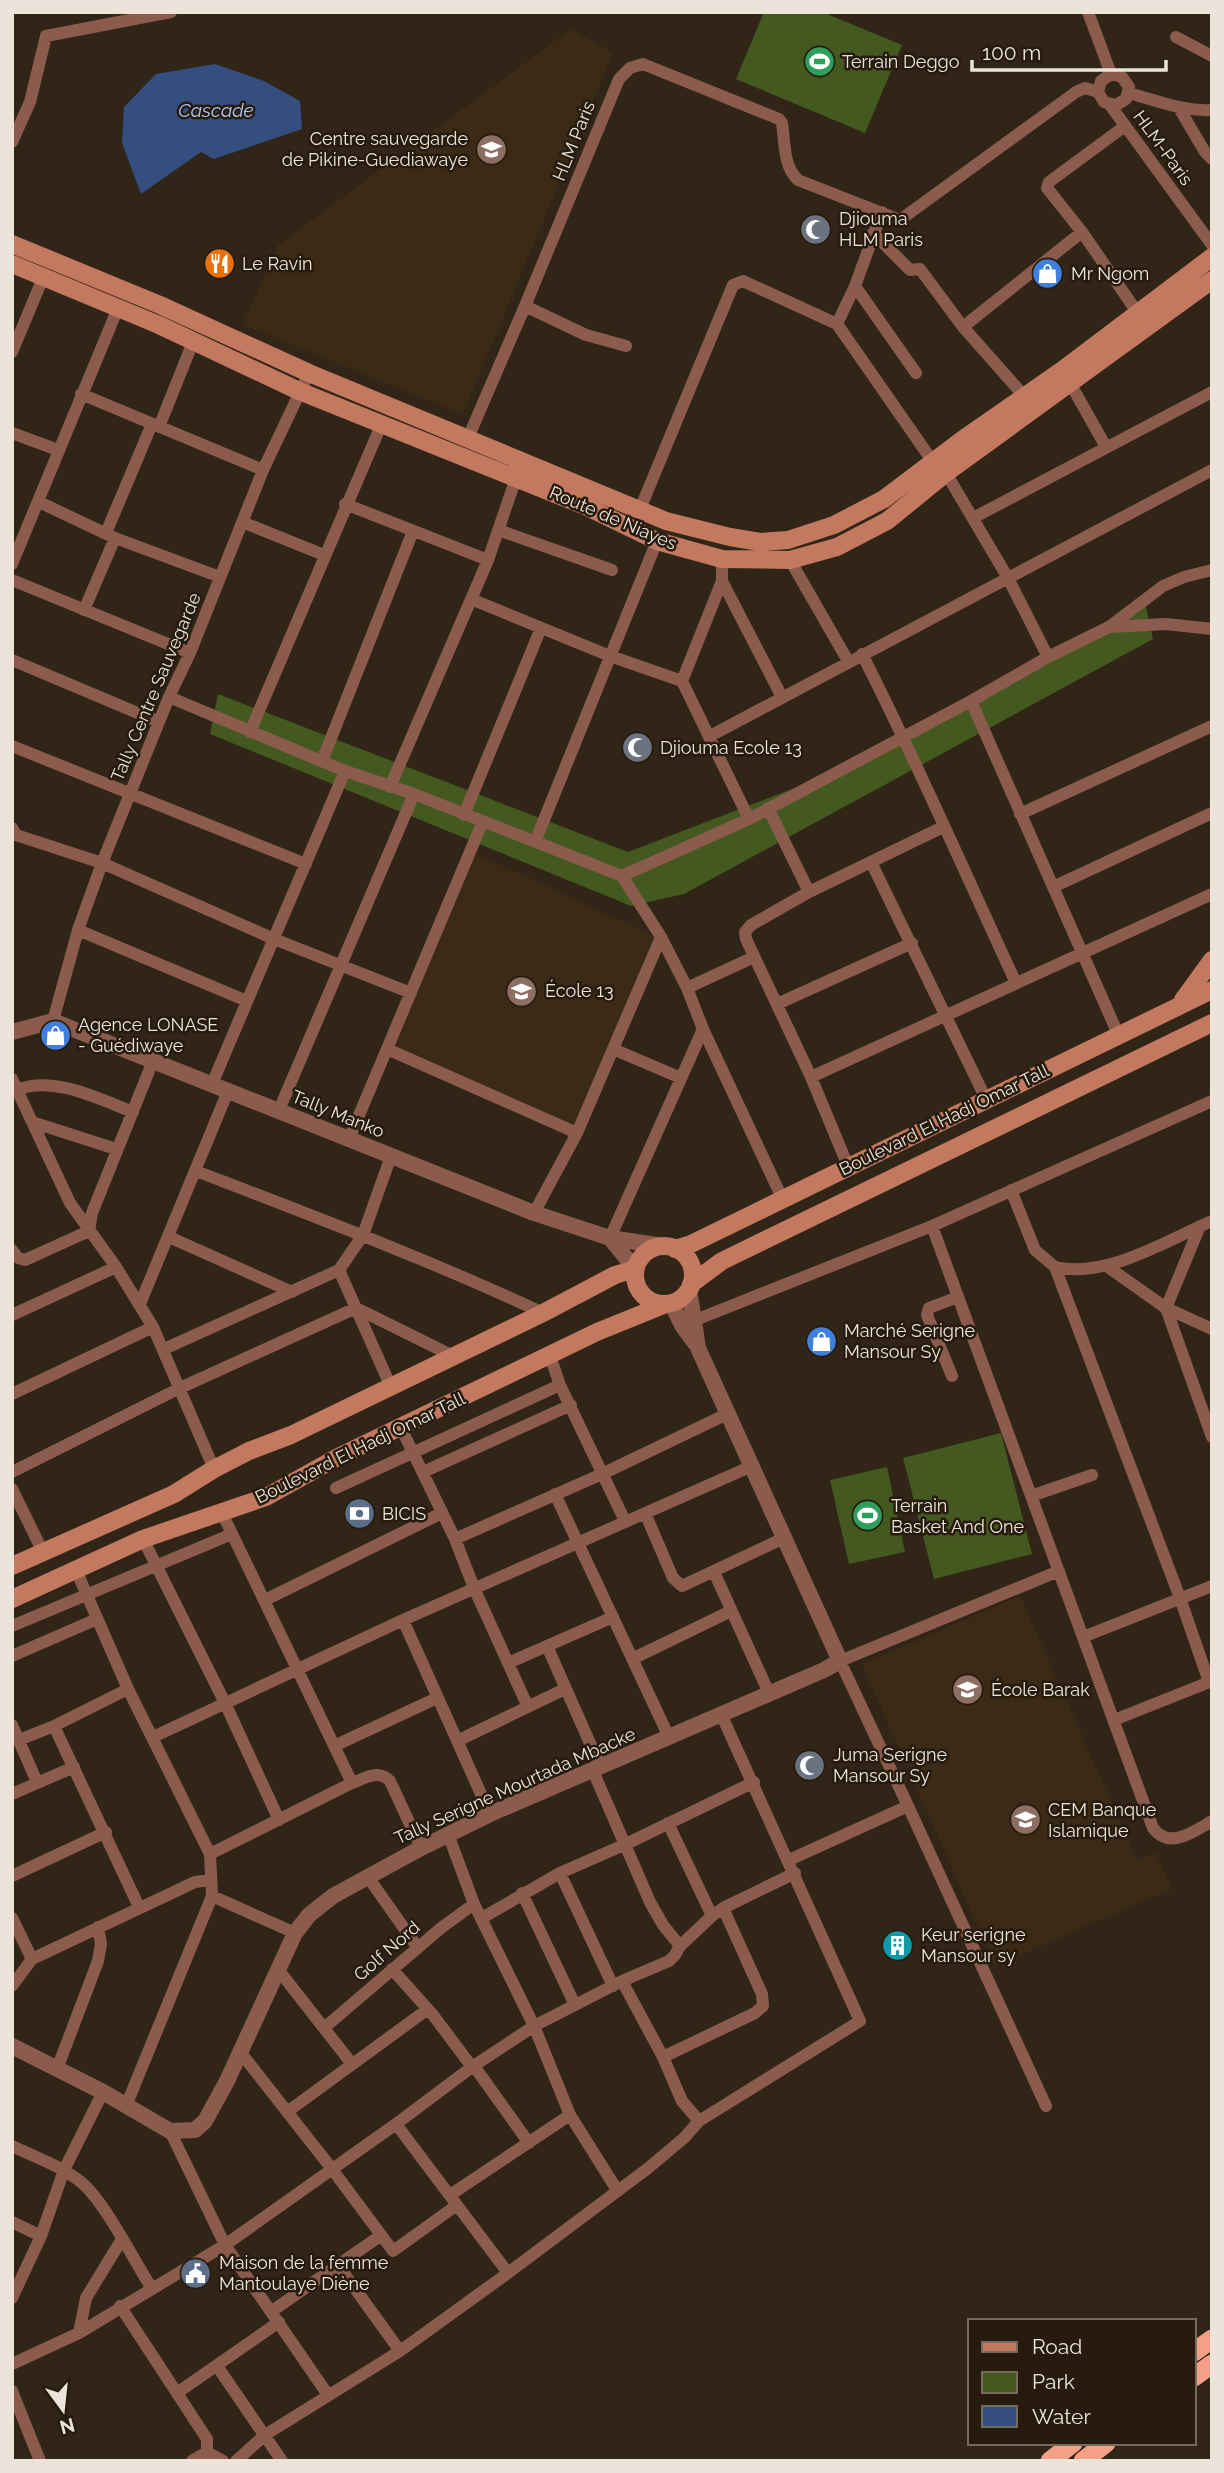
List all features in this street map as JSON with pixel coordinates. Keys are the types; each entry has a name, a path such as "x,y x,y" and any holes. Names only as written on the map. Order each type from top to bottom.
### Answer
{"highway":[{"path":"1196,2351 1212,2339"},
{"path":"1196,2376 1212,2364"},
{"path":"1050,2461 1070,2445"},
{"path":"1083,2461 1104,2445"}],"main road":[{"name":"Route de Niayes","path":"12,244 160,305 309,373 666,521 760,542 788,540 834,525 939,468 1070,383 1212,280"},
{"name":"Route de Niayes","path":"12,264 299,391 585,506 657,541 722,559 790,560 837,547 887,522 939,468 1025,397 1212,257"},
{"path":"1179,1005 1212,960"},
{"name":"Boulevard El Hadj Omar Tall","path":"669,1247 691,1244 1212,990"},
{"name":"Boulevard El Hadj Omar Tall","path":"690,1286 722,1261 1212,1023"},
{"path":"655,1247 669,1247 682,1252 690,1262 690,1286 681,1298 669,1303 653,1302 642,1294 635,1282 635,1269 642,1255 655,1247"},
{"path":"12,1566 174,1494 249,1451 291,1436 455,1357 615,1275 635,1269"},
{"name":"Boulevard El Hadj Omar Tall","path":"12,1599 143,1539 266,1497 338,1457 597,1332 669,1303"}],"street":[{"path":"12,142 30,102 46,36 171,12"},
{"path":"1088,12 1111,74"},
{"path":"1176,37 1212,57"},
{"name":"HLM Paris","path":"468,438 619,79 630,68 643,64 779,119 782,123 788,165 798,180 882,212"},
{"path":"1111,74 1126,81 1128,93 1121,103 1110,105 1100,98 1098,92 1101,81 1111,74"},
{"path":"837,324 855,286 882,212 895,220 903,220 1076,92 1085,88 1098,92"},
{"path":"1128,93 1170,103 1179,108 1212,110"},
{"name":"HLM-Paris","path":"1110,105 1212,246"},
{"path":"1179,108 1212,159"},
{"path":"1125,126 1047,185 1047,188 1082,232 1137,312"},
{"path":"963,327 1082,232"},
{"path":"873,233 910,270 920,270 963,327 1025,397"},
{"path":"12,352 43,278"},
{"path":"640,509 733,285 743,281 837,324 973,518 1008,578 1048,657"},
{"path":"855,286 916,373"},
{"path":"525,306 586,335 626,346"},
{"path":"12,564 118,309"},
{"path":"84,610 155,426 193,342"},
{"name":"Tally Centre Sauvegarde","path":"53,1021 78,930 102,863 263,470 309,373"},
{"path":"1070,383 1106,447"},
{"path":"973,518 1212,392"},
{"path":"81,394 263,470"},
{"path":"250,732 345,504 382,423"},
{"path":"12,433 58,450"},
{"path":"710,736 1212,470"},
{"path":"390,787 488,560 516,478"},
{"path":"39,502 111,535 220,577"},
{"path":"345,504 488,560"},
{"path":"242,522 324,555"},
{"path":"498,530 612,570"},
{"path":"322,761 413,531"},
{"path":"535,842 657,541"},
{"path":"682,681 722,581 722,559"},
{"path":"790,560 848,662"},
{"path":"622,876 749,819 1048,657 1109,627 1163,586 1184,576 1212,569"},
{"path":"12,580 190,653"},
{"path":"722,581 782,697"},
{"path":"471,599 610,656 682,681 749,819"},
{"path":"1109,627 1166,624 1212,629"},
{"path":"464,815 541,628"},
{"path":"862,654 904,736 1016,983"},
{"path":"12,660 159,722"},
{"path":"169,697 345,771 414,794 622,876 661,937 687,988 703,1029 783,1200"},
{"path":"971,701 1118,1034"},
{"path":"1020,814 1212,726"},
{"path":"12,747 306,864"},
{"path":"212,1084 345,771"},
{"path":"279,1110 414,794"},
{"path":"768,808 809,892"},
{"path":"1053,887 1212,813"},
{"path":"349,1139 483,821"},
{"path":"848,1167 811,1077 746,939 747,928 809,892 943,827"},
{"path":"14,836 102,863 274,939 411,993"},
{"path":"871,862 986,1099"},
{"path":"811,1077 1212,894"},
{"path":"78,930 247,1001"},
{"path":"534,1213 578,1133 661,937"},
{"path":"777,1004 912,943"},
{"path":"687,988 754,957"},
{"path":"12,1032 53,1021"},
{"name":"Tally Manko","path":"53,1021 534,1213 610,1238 669,1247"},
{"path":"635,1269 610,1238 703,1029"},
{"path":"387,1049 578,1133"},
{"path":"613,1049 681,1078"},
{"path":"89,1231 92,1213 116,1149 153,1061"},
{"path":"14,1083 74,1090 133,1112"},
{"path":"14,1083 70,1203 116,1267 153,1327 214,1469"},
{"path":"139,1304 228,1091"},
{"path":"692,1321 932,1226 1212,1101"},
{"path":"32,1122 116,1149"},
{"path":"164,1349 339,1270 363,1235 391,1156"},
{"path":"196,1171 363,1235 484,1285 543,1313"},
{"path":"1011,1189 1035,1250 1055,1268 1210,1681 1114,1720"},
{"path":"1055,1268 1081,1271 1108,1266 1206,1223"},
{"path":"1206,1223 1166,1308 1212,1437"},
{"path":"932,1226 1153,1828 1158,1835 1166,1839 1176,1839 1212,1821"},
{"path":"12,1250 18,1258 25,1261 89,1231"},
{"path":"169,1237 292,1292"},
{"path":"1108,1266 1166,1308 1212,1329"},
{"path":"12,1315 116,1267"},
{"path":"339,1270 391,1387"},
{"path":"690,1286 692,1321 698,1348 1046,2106"},
{"path":"952,1376 927,1315 929,1308 958,1297"},
{"path":"669,1303 698,1348"},
{"path":"356,1308 455,1357"},
{"path":"12,1472 180,1388 356,1308"},
{"path":"12,1394 153,1327"},
{"path":"550,1356 560,1385 625,1521"},
{"path":"336,1488 560,1385"},
{"path":"423,1472 571,1405"},
{"path":"455,1539 602,1474 727,1413"},
{"path":"401,1428 455,1539 474,1588 528,1707"},
{"path":"153,1737 403,1620 752,1466"},
{"path":"1031,1496 1092,1475"},
{"path":"12,1489 43,1552"},
{"path":"555,1493 669,1737"},
{"path":"222,1513 352,1783"},
{"path":"265,1600 442,1513"},
{"path":"645,1513 679,1585 686,1586 784,1538"},
{"path":"12,1626 232,1534"},
{"path":"143,1539 225,1703 279,1820"},
{"path":"76,1570 128,1689 210,1854 212,1896 126,2106"},
{"path":"840,1661 1059,1571"},
{"path":"714,1572 769,1692"},
{"path":"1083,1637 1212,1586"},
{"path":"632,1659 731,1611"},
{"path":"508,1663 613,1617"},
{"path":"12,1656 97,1619"},
{"path":"403,1620 490,1814"},
{"path":"547,1646 650,1902 663,1925 680,1946"},
{"name":"Tally Serigne Mourtada Mbacke","path":"170,2131 191,2131 202,2124 241,2053 295,1933 321,1905 421,1848 490,1814 840,1661"},
{"path":"19,1740 54,1726 128,1689"},
{"path":"457,1741 565,1689"},
{"path":"334,1746 437,1698"},
{"path":"236,2461 265,2435 400,2351 508,2273 671,2150 699,2121 860,2021 721,1714"},
{"path":"12,1725 37,1782"},
{"path":"54,1726 106,1832 139,1908"},
{"path":"12,1794 74,1767"},
{"path":"210,1854 375,1774 385,1776 390,1781 421,1848"},
{"path":"482,1918 560,1873 754,1782"},
{"path":"789,1860 908,1806"},
{"path":"668,1823 712,1916"},
{"path":"12,1875 106,1832"},
{"path":"448,1834 474,1904 534,2026 570,2115 617,2190"},
{"path":"560,1873 618,1984 663,2057 682,2101 699,2121"},
{"path":"12,2364 79,2333 151,2287 225,2245 473,2066 534,2026 668,1961 680,1946 723,1908 795,1873"},
{"path":"368,1877 418,1948"},
{"path":"12,1986 32,1959 195,1882 211,1880"},
{"path":"522,1893 575,2005"},
{"path":"212,1896 295,1933"},
{"name":"Golf Nord","path":"324,2028 392,1969 474,1904"},
{"path":"663,2057 755,2013 763,2006 762,1994 723,1908"},
{"path":"12,1918 32,1959"},
{"path":"57,2069 98,1961 101,1944 98,1927"},
{"path":"277,1968 352,2064"},
{"path":"392,1969 473,2066 529,2143"},
{"path":"287,2112 428,2009"},
{"path":"12,2046 103,2092 170,2131 225,2245 328,2395"},
{"path":"241,2053 332,2169 380,2236 391,2250 395,2251 454,2200 570,2115"},
{"path":"12,2298 41,2236 64,2170 103,2092"},
{"path":"396,2124 508,2273"},
{"path":"12,2146 64,2170 82,2183 122,2239 151,2287"},
{"path":"12,2222 41,2236"},
{"path":"177,2393 217,2366 338,2265 380,2236"},
{"path":"79,2333 86,2298 122,2239"},
{"path":"338,2265 400,2351"},
{"path":"120,2306 207,2439 207,2452"},
{"path":"217,2366 282,2461"},
{"path":"12,2391 40,2461"},
{"path":"192,2461 207,2452"},
{"path":"207,2452 223,2461"}],"shaded area":[{"name":"Centre sauvegarde de Pikine-Guediawaye","path":"571,29 613,53 463,414 243,325 278,245"},
{"name":"École 13","path":"473,852 654,936 574,1127 391,1047"},
{"name":"CEM Banque Islamique","path":"1020,1596 1137,1860 1156,1853 1172,1889 995,1966 862,1664"}],"green space":[{"name":"Terrain Deggo","path":"764,12 822,12 902,45 865,133 736,79"},
{"path":"1145,602 1153,639 684,894 631,906 210,734 218,694 628,852 839,771"},
{"path":"1001,1433 1032,1554 934,1579 903,1458"},
{"name":"Terrain Basket And One","path":"887,1467 905,1552 849,1564 830,1480"}],"water":[{"name":"Cascade","path":"215,64 264,81 300,101 302,129 214,159 201,152 141,194 122,143 124,107 156,74"}],"place":[{"name":"Terrain Deggo","path":"819,62"},
{"name":"Centre sauvegarde de Pikine-Guediawaye","path":"491,149"},
{"name":"Djiouma HLM Paris","path":"816,229"},
{"name":"Le Ravin","path":"219,264"},
{"name":"Mr Ngom","path":"1048,274"},
{"name":"Djiouma Ecole 13","path":"637,748"},
{"name":"École 13","path":"522,991"},
{"name":"Agence LONASE - Guédiwaye","path":"55,1035"},
{"name":"Marché Serigne Mansour Sy","path":"821,1341"},
{"name":"BICIS","path":"359,1514"},
{"name":"Terrain Basket And One","path":"868,1516"},
{"name":"École Barak","path":"968,1690"},
{"name":"Juma Serigne Mansour Sy","path":"810,1765"},
{"name":"CEM Banque Islamique","path":"1025,1820"},
{"name":"Keur serigne Mansour sy","path":"898,1945"},
{"name":"Maison de la femme Mantoulaye Diène","path":"196,2273"}]}
